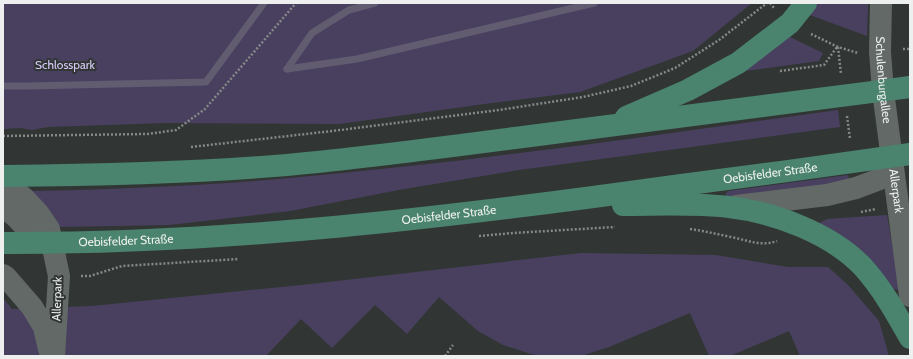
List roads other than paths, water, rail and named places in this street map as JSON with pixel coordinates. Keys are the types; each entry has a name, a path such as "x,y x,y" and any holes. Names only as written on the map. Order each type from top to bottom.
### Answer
{"main road":[{"path":"602,127 688,90 738,63 790,23 806,3"},
{"path":"3,176 169,173 286,165 403,153 728,112 910,87"},
{"name":"Oebisfelder Straße","path":"3,243 164,239 318,229 541,205 901,155"},
{"path":"541,205 690,205 730,207 772,216 804,227 818,234 848,254 862,267 891,304 910,338"}],"street":[{"name":"Schulenburgallee","path":"881,3 880,52 883,91 901,155"},
{"path":"730,207 827,195 856,188 880,179 901,155"},
{"name":"Allerpark","path":"901,155 897,206 910,296"},
{"name":"Allerpark","path":"3,182 24,198 38,213 49,230 59,276 52,356"},
{"path":"3,206 28,230 51,243"},
{"name":"Allerpark","path":"3,275 6,276 32,308 44,327 52,356"}],"waterway":[{"path":"3,86 206,82 264,3"},
{"path":"287,69 312,33 349,10 375,3"},
{"path":"287,69 357,59 594,3"}],"park label":[{"name":"Schlosspark","path":"65,65"}]}
